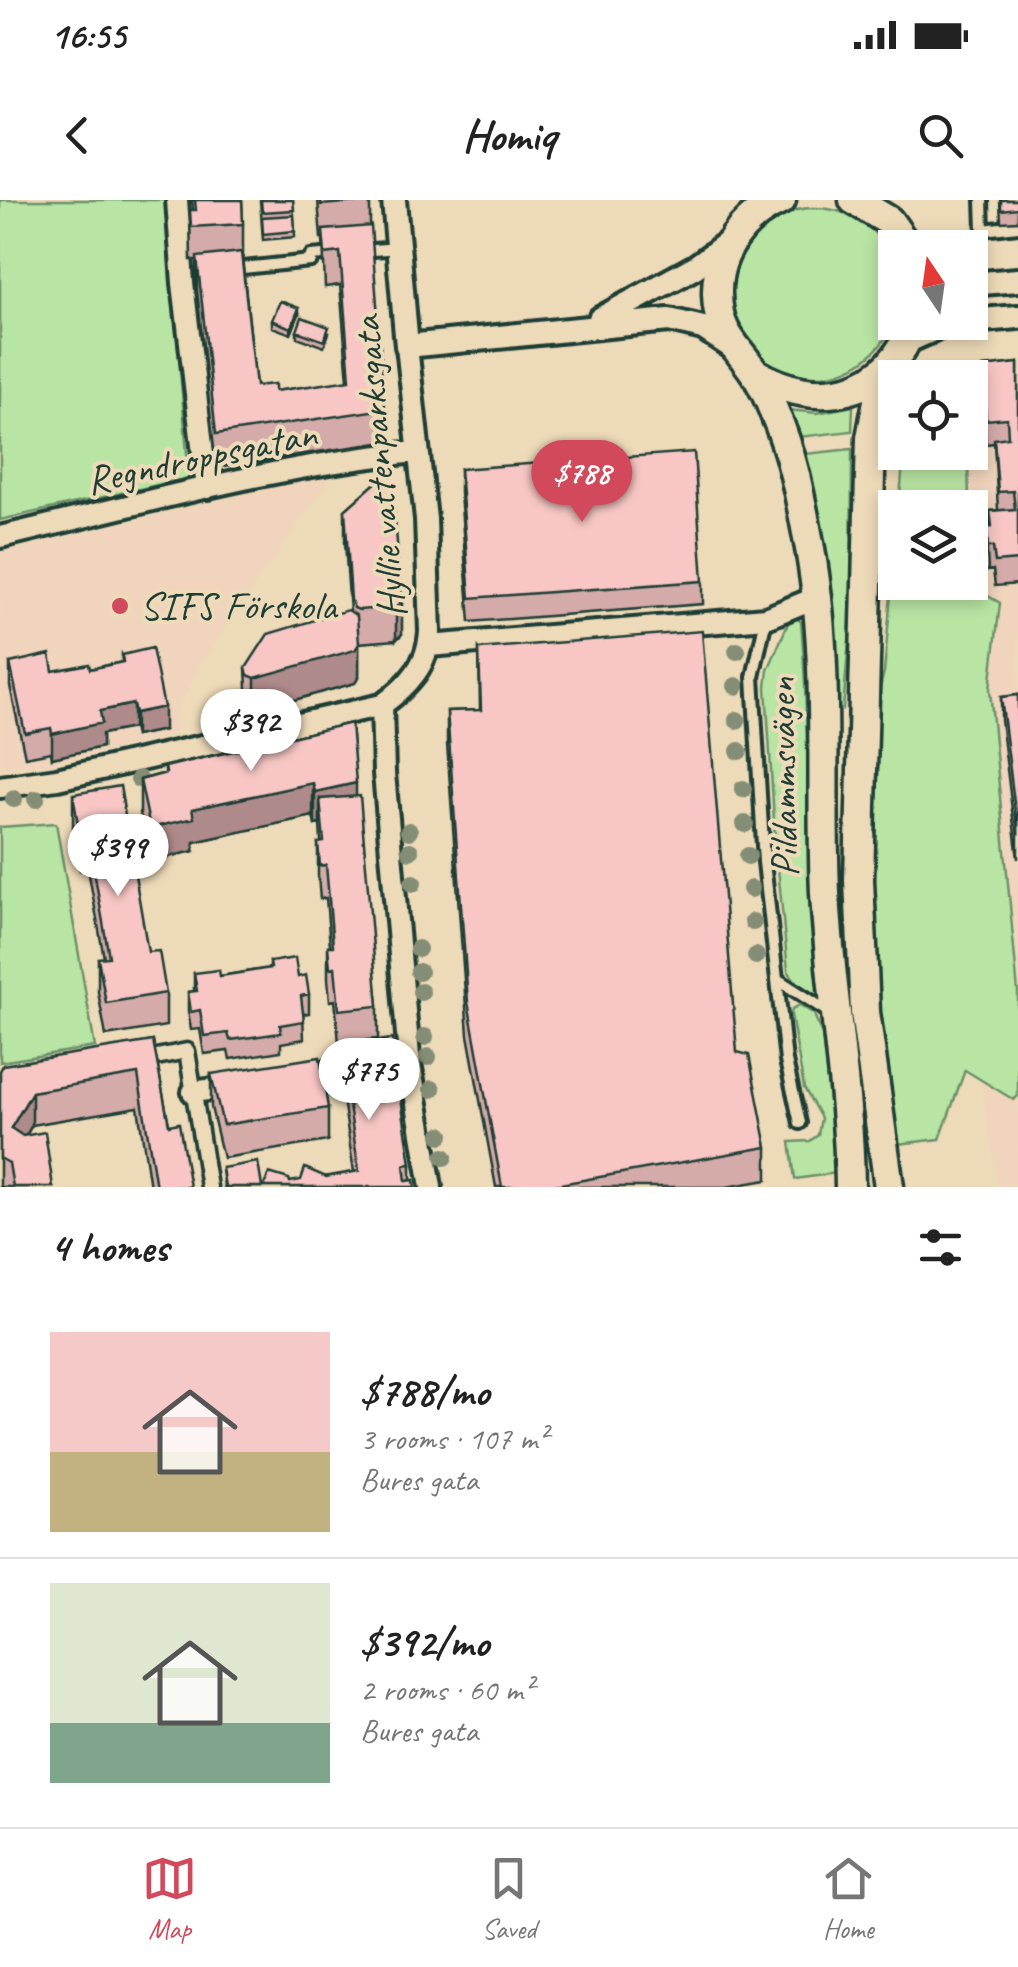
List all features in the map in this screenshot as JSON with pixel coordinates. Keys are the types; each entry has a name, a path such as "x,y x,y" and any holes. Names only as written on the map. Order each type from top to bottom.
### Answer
{"main road":[{"path":"750,218 781,200"},
{"path":"854,200 884,211"},
{"name":"Pildammsvägen","path":"750,218 721,264 717,292 720,320 732,346 755,373 776,415 798,485 811,554 825,715 825,888 850,1187"},
{"name":"Pildammsvägen","path":"755,373 775,385 820,394 854,388 878,374"},
{"name":"Pildammsvägen","path":"878,401 871,438 859,880 865,1012 889,1187"}],"street":[{"path":"176,200 191,273 207,488"},
{"name":"Hyllie vattenparksgata","path":"382,705 408,683 429,646 426,519 394,200"},
{"path":"584,327 695,267 750,218"},
{"path":"988,282 1018,280"},
{"path":"988,320 1018,317"},
{"path":"408,346 669,320 703,328 732,346"},
{"name":"Regndroppsgatan","path":"0,538 207,488 418,452"},
{"path":"429,646 766,618 815,598"},
{"path":"0,787 37,783 382,705 394,1060 432,1187"},
{"path":"120,1064 187,1051 208,1187"},
{"path":"193,1092 394,1060"}],"lane":[{"path":"982,200 983,230 1018,226"},
{"path":"216,270 311,262 311,256 398,248"},
{"path":"766,618 753,677 764,862 786,1061 800,1124"},
{"path":"777,979 835,1016"}],"shaded area":[{"path":"1018,369 1018,1187 998,1187 977,1054 971,600 988,600 988,490 957,490 957,470 988,470 988,370"},
{"name":"SIFS Förskola","path":"333,474 203,659 175,714 175,736 47,764 0,768 0,552"}],"green space":[{"path":"0,200 166,200 189,478 0,520"},
{"path":"815,208 847,214 875,232 878,340 884,340 875,352 847,370 815,376 783,370 755,352 737,324 731,292 737,260 755,232 783,214"},
{"path":"853,406 852,431 799,437 788,410 817,413"},
{"path":"852,449 851,617 843,709 839,710 822,532 805,454"},
{"path":"902,470 968,470 969,490 901,490"},
{"path":"988,596 1000,603 990,689 1018,992 1018,1096 1014,1100 965,1070 940,1139 897,1144 878,1010 866,745 884,672 890,600 988,600"},
{"path":"796,617 801,622 804,669 811,904 819,997 800,987 788,971 775,837 766,687 768,670 789,621"},
{"path":"56,823 95,1047 0,1062 0,827"},
{"path":"800,1005 814,1014 822,1035 837,1173 795,1179 790,1142 810,1141 818,1135 821,1118 804,1088 791,1015 792,1009"}],"building":[{"path":"195,200 242,200 243,224 191,227 190,210 196,210"},
{"path":"261,200 293,200 294,210 262,212"},
{"path":"321,200 370,200 370,201 321,205"},
{"path":"1001,200 1018,200 1018,208 1001,210"},
{"path":"294,215 295,231 263,234 262,217"},
{"path":"371,226 385,409 216,434 197,257 241,252 256,386 275,384 275,391 350,380 340,252 325,254 323,230"},
{"path":"280,301 299,308 291,328 272,320"},
{"path":"302,317 329,327 324,341 297,331"},
{"path":"1018,363 1018,560 995,562 993,547 988,547 990,511 1015,509 1013,491 998,492 994,439 1008,437 1007,418 988,420 988,366"},
{"path":"694,452 703,581 470,598 460,469"},
{"path":"380,479 388,479 392,484 402,601 396,607 359,610 351,600 345,510"},
{"path":"348,610 357,616 359,644 355,650 255,678 248,675 246,668 268,634"},
{"path":"702,631 737,1052 749,1055 767,1147 544,1187 502,1187 468,1002 447,711 481,710 479,649"},
{"path":"152,648 164,707 135,713 133,704 100,711 102,723 52,734 51,728 25,733 10,663 50,654 53,671 89,664 90,669 123,662 122,655"},
{"path":"1018,695 1018,835 1001,697"},
{"path":"351,723 356,783 315,792 313,783 192,809 194,818 150,828 140,780 166,773 165,767"},
{"path":"120,786 148,952 159,951 166,993 106,1003 98,958 109,957 88,836 80,837 73,794"},
{"path":"360,796 378,1006 339,1010 335,967 330,968 328,946 333,946 326,865 320,866 318,843 324,842 320,799"},
{"path":"295,958 298,977 306,975 309,994 301,996 304,1021 280,1025 281,1033 230,1040 228,1033 204,1036 200,1010 191,1012 188,992 197,991 194,973 219,970 220,976 271,968 270,962"},
{"path":"392,1039 411,1164 404,1165 406,1181 414,1180 415,1187 260,1187 269,1173 290,1182 301,1180 305,1168 326,1177 359,1171 340,1047"},
{"path":"153,1041 169,1125 179,1123 190,1187 156,1187 138,1074 32,1092 11,1128 23,1136 45,1132 53,1187 13,1187 9,1163 0,1158 3,1065"},
{"path":"320,1057 328,1108 223,1125 211,1074"},
{"path":"258,1162 262,1187 225,1187 222,1168"}],"place":[{"name":"SIFS Förskola","path":"120,606"}]}
